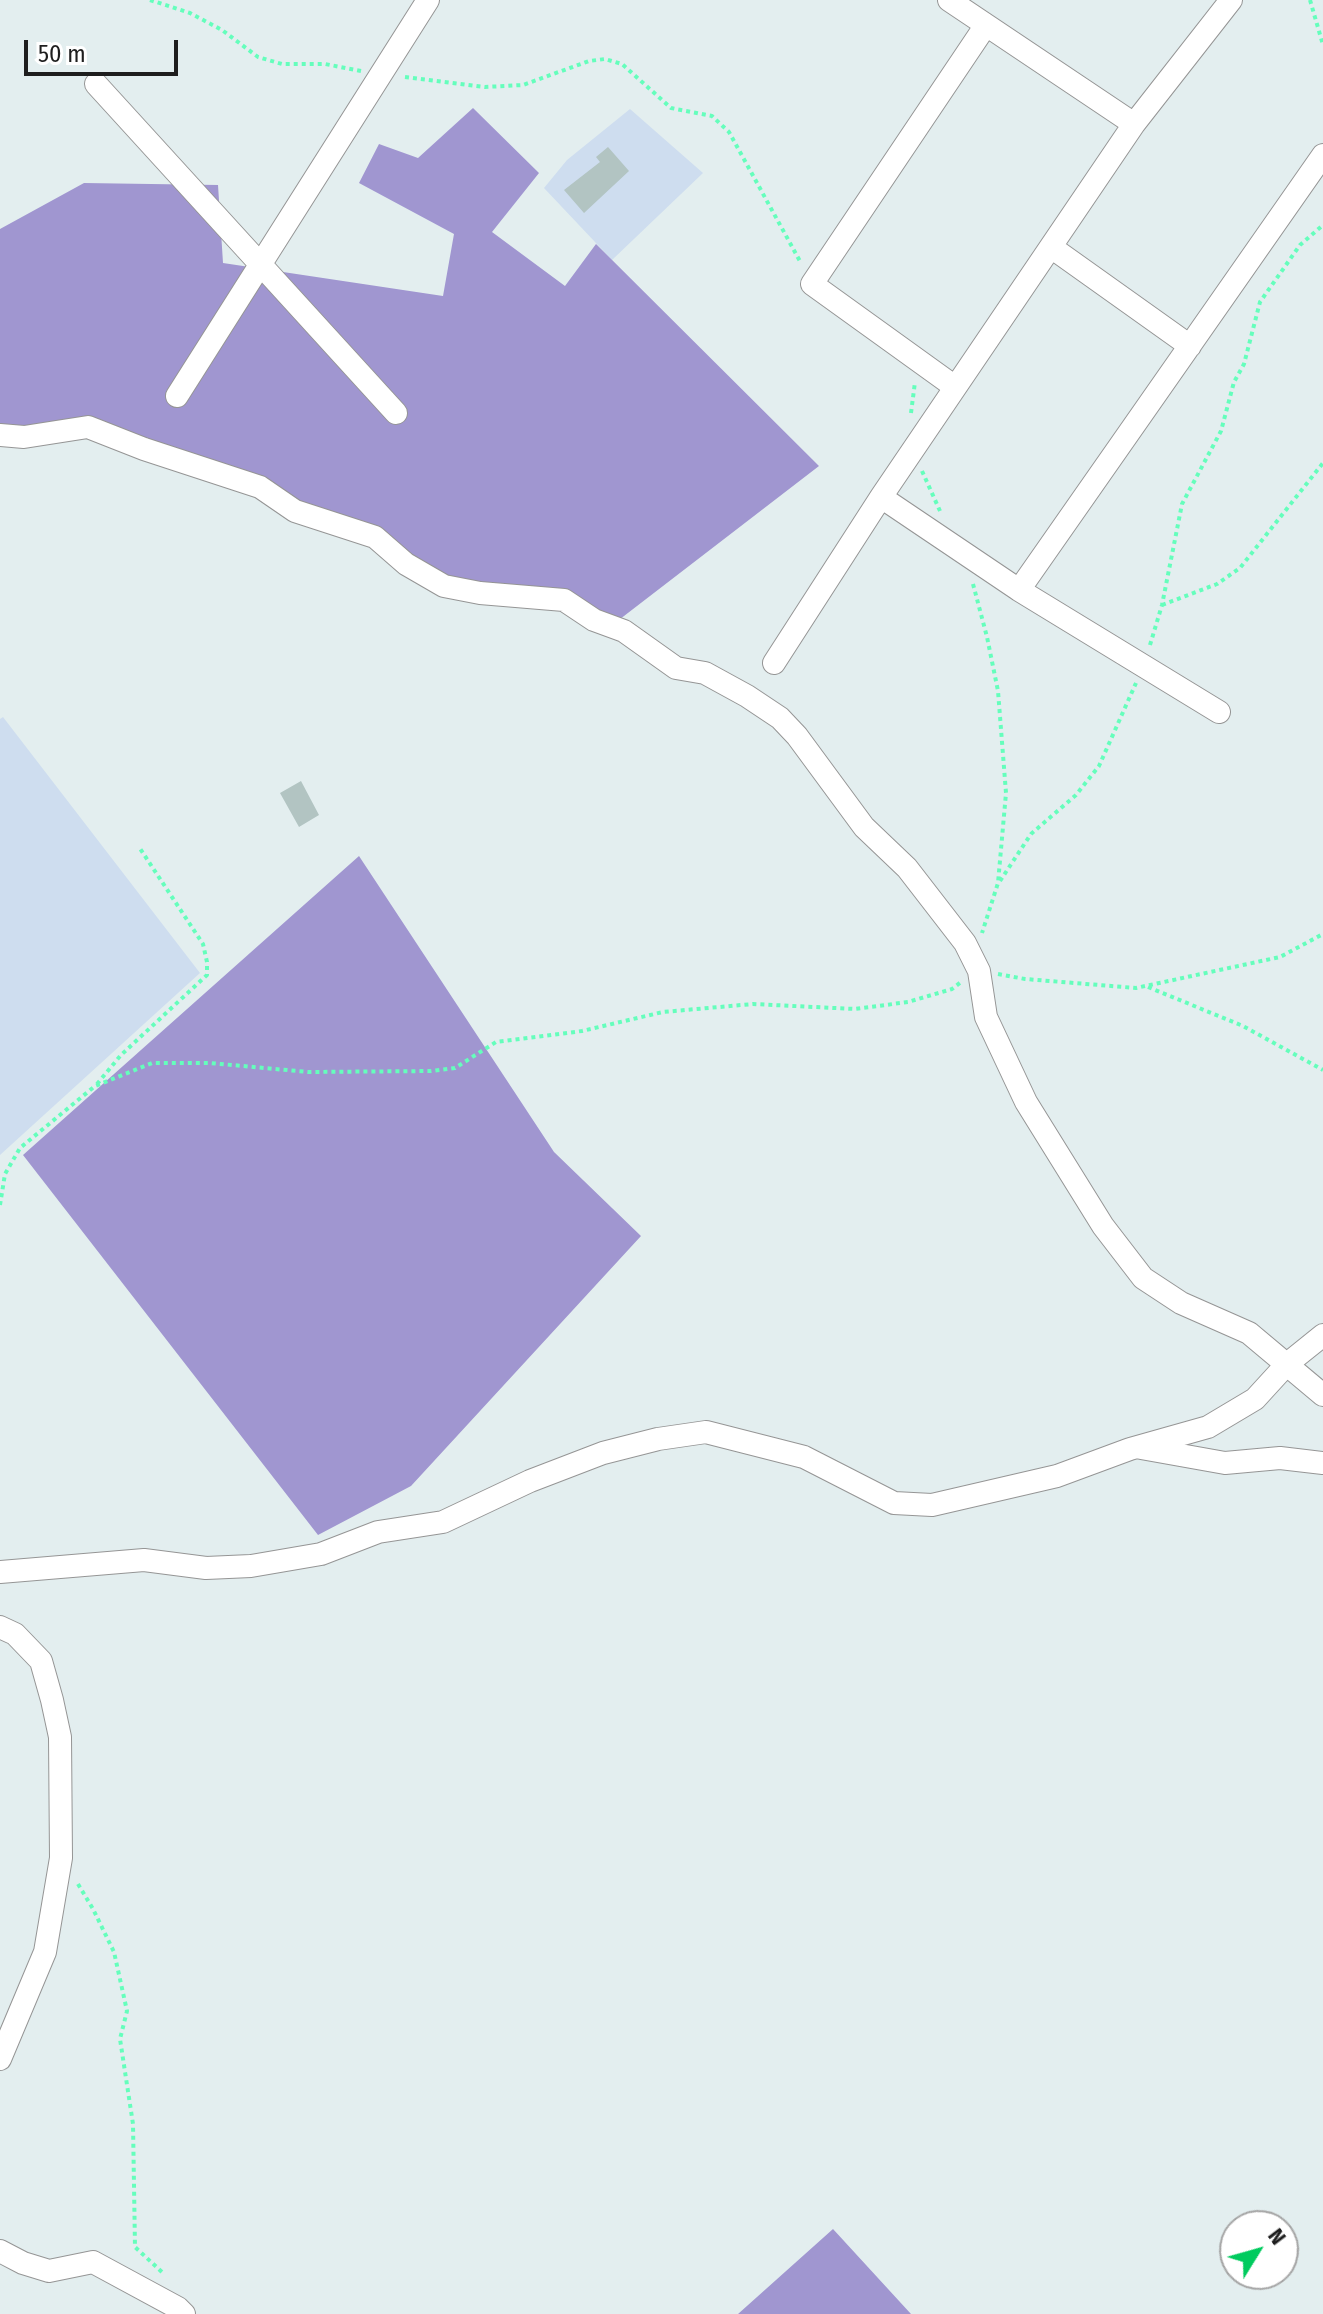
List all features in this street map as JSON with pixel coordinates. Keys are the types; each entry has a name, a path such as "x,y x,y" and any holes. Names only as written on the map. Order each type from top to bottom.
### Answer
{"street":[{"path":"177,396 428,0"},
{"path":"949,0 1134,124"},
{"path":"774,663 913,449 1134,124 1231,0"},
{"path":"955,387 812,284 986,25"},
{"path":"96,84 396,413"},
{"path":"1019,590 1323,155"},
{"path":"1051,247 1190,346"},
{"path":"0,435 24,437 88,427 260,487 295,511 375,537 406,564 444,586 480,593 564,600 594,620 624,631 676,668 705,673 780,718 797,736 864,827 915,879 965,943 979,971 986,1017 1026,1102 1103,1226 1143,1278 1181,1303 1249,1333 1323,1395"},
{"path":"881,497 1019,590 1219,712"},
{"path":"0,1572 144,1560 206,1568 251,1566 321,1554 378,1532 443,1522 530,1481 603,1453 658,1439 706,1432 804,1457 894,1503 932,1505 1057,1476 1136,1447 1208,1427 1255,1399 1287,1364 1323,1335"},
{"path":"1136,1447 1225,1463 1280,1458 1323,1463"},
{"path":"0,1627 15,1634 41,1661 52,1700 60,1737 61,1858 45,1952 0,2059"},
{"path":"0,2251 23,2263 49,2271 93,2262 184,2314"}],"path":[{"path":"150,0 190,13 222,30 258,57 282,64 325,64 485,87 523,85 589,61 605,59 622,64 671,108 712,116 729,132 812,284"},
{"path":"1310,0 1323,45"},
{"path":"998,883 1031,834 1076,795 1099,766 1144,666 1162,605 1182,504 1221,431 1234,382 1244,364 1260,302 1300,245 1323,225"},
{"path":"915,380 911,413 913,449 942,515"},
{"path":"1162,605 1217,584 1240,568 1323,463"},
{"path":"965,553 998,691 1006,793 998,883 981,934"},
{"path":"0,1205 5,1174 20,1148 95,1086 121,1055 207,975 203,944 139,847"},
{"path":"95,1086 152,1063 210,1063 308,1072 455,1068 496,1042 582,1031 663,1012 753,1004 855,1009 908,1002 952,989 979,971 1025,979 1136,988 1280,957 1323,934"},
{"path":"1145,986 1243,1026 1323,1070"},
{"path":"61,1858 93,1909 114,1952 127,2011 120,2039 133,2124 135,2247 172,2282"}],"shaded area":[{"path":"473,108 539,173 492,232 565,286 596,244 819,466 611,626 564,600 480,593 375,537 88,427 0,435 0,229 84,183 218,185 223,263 443,296 454,234 359,183 379,144 418,158"},
{"path":"630,109 703,173 612,260 544,188 567,160"},
{"path":"3,717 200,973 0,1155 0,719"},
{"path":"359,856 554,1152 641,1236 411,1486 318,1535 23,1155"},
{"path":"833,2229 911,2314 738,2314"}],"building":[{"path":"608,147 629,171 584,213 564,190 600,162 596,157"},
{"path":"301,781 319,815 299,827 280,793"}]}
